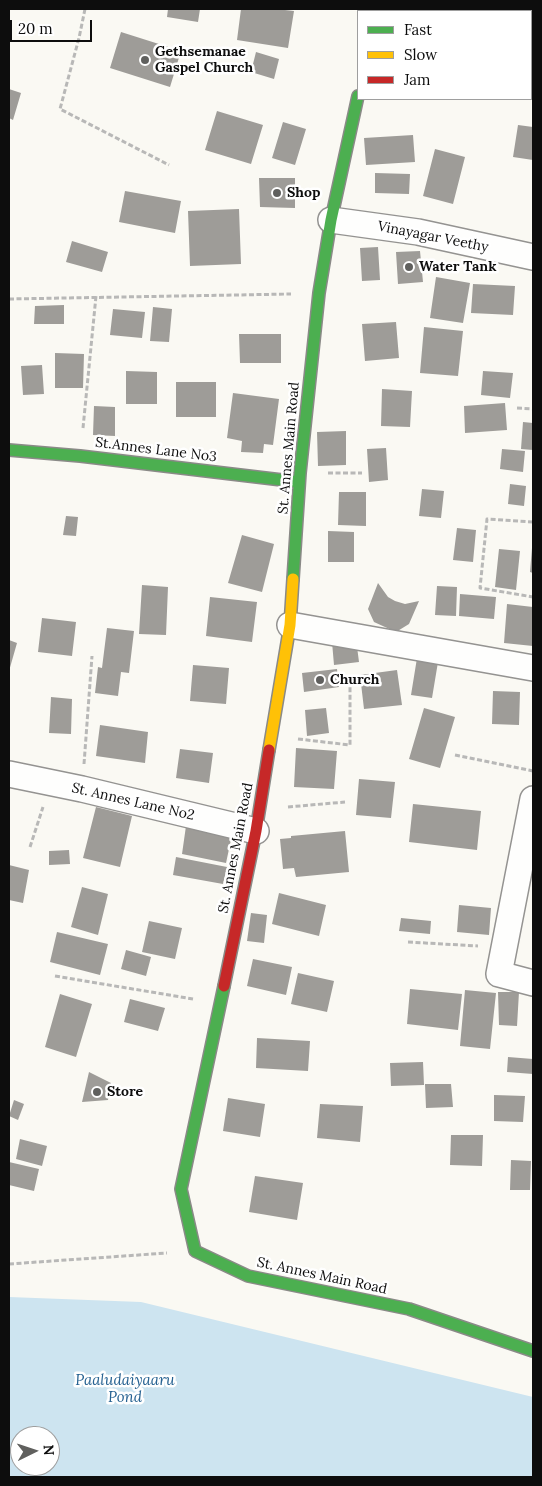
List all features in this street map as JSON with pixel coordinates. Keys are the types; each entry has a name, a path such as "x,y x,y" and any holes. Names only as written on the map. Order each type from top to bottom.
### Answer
{"street":[{"name":"St. Annes Main Road","path":"357,100 331,220 319,293 300,477 290,625 258,820 181,1189 195,1251 248,1276 409,1309 533,1351"},
{"name":"Vinayagar Veethy","path":"331,220 418,232 533,257"},
{"name":"St.Annes Lane No3","path":"9,450 300,477"},
{"path":"290,625 533,668"},
{"name":"St. Annes Lane No2","path":"9,774 258,820"},
{"path":"533,799 499,974 533,983"}],"path":[{"path":"85,9 80,38 60,109 169,165"},
{"path":"9,299 319,293"},
{"path":"80,456 96,296"},
{"path":"517,408 533,409"},
{"path":"300,477 362,473"},
{"path":"533,522 487,519 480,588 533,597"},
{"path":"82,789 92,656"},
{"path":"272,736 350,745 350,676"},
{"path":"455,754 533,772"},
{"path":"30,847 50,783"},
{"path":"258,820 345,802"},
{"path":"408,942 504,948"},
{"path":"55,976 220,1004"},
{"path":"9,1264 195,1251"}],"water":[{"name":"Paaludaiyaaru Pond","path":"9,1297 141,1302 533,1397 533,1477 9,1477"}],"building":[{"path":"168,9 200,9 198,22 167,17"},
{"path":"241,9 294,11 288,48 237,40"},
{"path":"513,9 533,9 533,23 532,10"},
{"name":"Gethsemanae Gaspel Church","path":"121,32 181,51 170,87 110,68"},
{"path":"256,52 279,59 274,79 251,72"},
{"path":"9,89 21,93 13,120 9,118"},
{"path":"217,111 263,125 251,164 205,150"},
{"path":"283,122 306,129 295,165 272,158"},
{"path":"518,125 533,127 533,160 513,157"},
{"path":"413,135 415,162 366,165 364,138"},
{"path":"435,149 465,157 453,204 423,196"},
{"path":"375,173 410,174 409,194 375,193"},
{"name":"Shop","path":"259,178 295,178 295,208 260,207"},
{"path":"125,191 181,201 175,233 119,222"},
{"path":"239,209 241,264 190,266 188,211"},
{"path":"72,241 108,252 102,272 66,262"},
{"path":"378,247 380,280 362,281 360,248"},
{"name":"Water Tank","path":"420,251 423,282 398,284 396,252"},
{"path":"436,277 470,283 463,323 430,318"},
{"path":"473,284 515,286 513,315 471,313"},
{"path":"64,305 64,324 34,324 35,306"},
{"path":"153,307 172,309 169,342 150,341"},
{"path":"113,309 145,312 142,338 110,335"},
{"path":"396,322 399,358 365,361 362,324"},
{"path":"424,327 463,331 458,376 420,373"},
{"path":"239,334 281,334 281,363 240,363"},
{"path":"55,353 84,354 83,388 55,388"},
{"path":"42,365 44,394 23,395 21,366"},
{"path":"126,371 157,372 157,404 126,404"},
{"path":"483,371 513,373 510,398 481,395"},
{"path":"176,382 216,382 216,417 176,417"},
{"path":"382,389 412,391 410,427 381,426"},
{"path":"233,393 279,399 273,445 264,444 263,453 241,452 242,441 227,438"},
{"path":"505,403 507,430 465,433 464,406"},
{"path":"94,406 115,407 115,436 93,435"},
{"path":"523,422 533,423 533,450 521,449"},
{"path":"346,431 346,465 318,466 317,432"},
{"path":"386,448 388,480 369,482 367,449"},
{"path":"502,449 525,451 523,472 500,469"},
{"path":"510,484 526,486 524,506 508,504"},
{"path":"422,489 444,491 441,518 419,516"},
{"path":"339,492 366,492 366,526 338,525"},
{"path":"66,516 78,517 76,536 63,535"},
{"path":"457,528 476,530 473,562 453,560"},
{"path":"328,531 354,532 354,562 328,562"},
{"path":"242,535 274,544 262,592 228,583"},
{"path":"533,548 533,573 530,572"},
{"path":"499,549 520,551 516,590 495,587"},
{"path":"378,583 388,597 395,601 405,604 419,601 409,624 396,632 374,622 368,609"},
{"path":"142,585 168,587 166,635 139,634"},
{"path":"437,586 457,587 456,616 435,615"},
{"path":"460,594 496,597 494,619 459,616"},
{"path":"210,597 257,602 252,642 206,636"},
{"path":"507,604 533,607 533,646 504,643"},
{"path":"42,618 76,622 72,656 38,652"},
{"path":"107,628 134,631 129,673 121,672 118,696 95,693 98,667 102,668"},
{"path":"356,639 359,662 334,665 332,642"},
{"path":"9,640 17,643 9,671"},
{"path":"417,658 438,662 432,698 411,695"},
{"path":"193,665 229,668 226,704 190,701"},
{"name":"Church","path":"337,669 339,687 304,692 302,673"},
{"path":"397,670 402,705 364,709 360,675"},
{"path":"493,691 520,692 519,725 492,724"},
{"path":"51,697 72,699 71,734 49,733"},
{"path":"326,708 329,733 307,736 305,710"},
{"path":"424,708 455,717 440,768 409,759"},
{"path":"100,725 148,732 145,763 96,756"},
{"path":"296,748 337,751 334,789 294,787"},
{"path":"180,749 213,753 209,783 176,778"},
{"path":"359,779 395,782 391,818 356,815"},
{"path":"413,804 481,811 477,850 409,842"},
{"path":"96,807 132,816 120,867 83,858"},
{"path":"186,826 232,835 226,863 182,854"},
{"path":"345,831 349,872 296,877 294,868 283,869 280,839 291,838 291,836"},
{"path":"69,850 70,864 49,865 49,851"},
{"path":"176,857 227,867 223,884 173,875"},
{"path":"9,865 29,870 23,903 9,900"},
{"path":"82,887 108,894 98,935 71,927"},
{"path":"279,893 326,905 319,936 272,924"},
{"path":"459,905 491,908 489,935 457,932"},
{"path":"251,913 267,915 264,943 247,941"},
{"path":"401,918 431,921 430,934 399,931"},
{"path":"149,921 182,928 175,959 142,952"},
{"path":"57,932 108,944 100,975 50,962"},
{"path":"126,950 151,957 146,976 121,969"},
{"path":"253,959 292,967 286,995 247,986"},
{"path":"298,973 334,981 327,1012 291,1004"},
{"path":"410,989 462,994 458,1030 407,1024"},
{"path":"465,990 496,993 490,1049 460,1046"},
{"path":"498,992 519,992 517,1026 499,1025"},
{"path":"60,994 92,1004 76,1057 45,1047"},
{"path":"130,999 165,1008 158,1031 124,1022"},
{"path":"257,1038 310,1041 308,1071 256,1068"},
{"path":"508,1057 533,1059 533,1074 507,1072"},
{"path":"423,1062 424,1085 391,1086 390,1063"},
{"name":"Store","path":"89,1072 111,1083 108,1100 82,1102"},
{"path":"425,1084 451,1084 453,1107 426,1108"},
{"path":"494,1095 525,1096 523,1122 494,1121"},
{"path":"228,1098 265,1104 260,1137 223,1131"},
{"path":"14,1100 24,1104 18,1120 9,1116"},
{"path":"320,1104 363,1106 360,1142 317,1138"},
{"path":"451,1135 483,1135 482,1166 450,1165"},
{"path":"20,1139 47,1146 42,1166 16,1159"},
{"path":"511,1160 531,1161 530,1190 510,1190"},
{"path":"9,1162 39,1169 34,1191 9,1185"},
{"path":"255,1176 303,1183 297,1220 249,1212"}],"traffic: fast":[{"path":"293,579 300,473 319,293 331,220 357,100"},
{"path":"9,450 80,456 299,482"},
{"path":"224,986 181,1189 195,1251 248,1276 409,1309 533,1351"}],"traffic: slow":[{"path":"269,750 290,625 293,579"}],"traffic: jam":[{"path":"224,986 256,831 269,750"}],"place":[{"name":"Gethsemanae Gaspel Church","path":"145,60"},
{"name":"Shop","path":"277,193"},
{"name":"Water Tank","path":"409,267"},
{"name":"Church","path":"320,680"},
{"name":"Store","path":"97,1092"}]}
